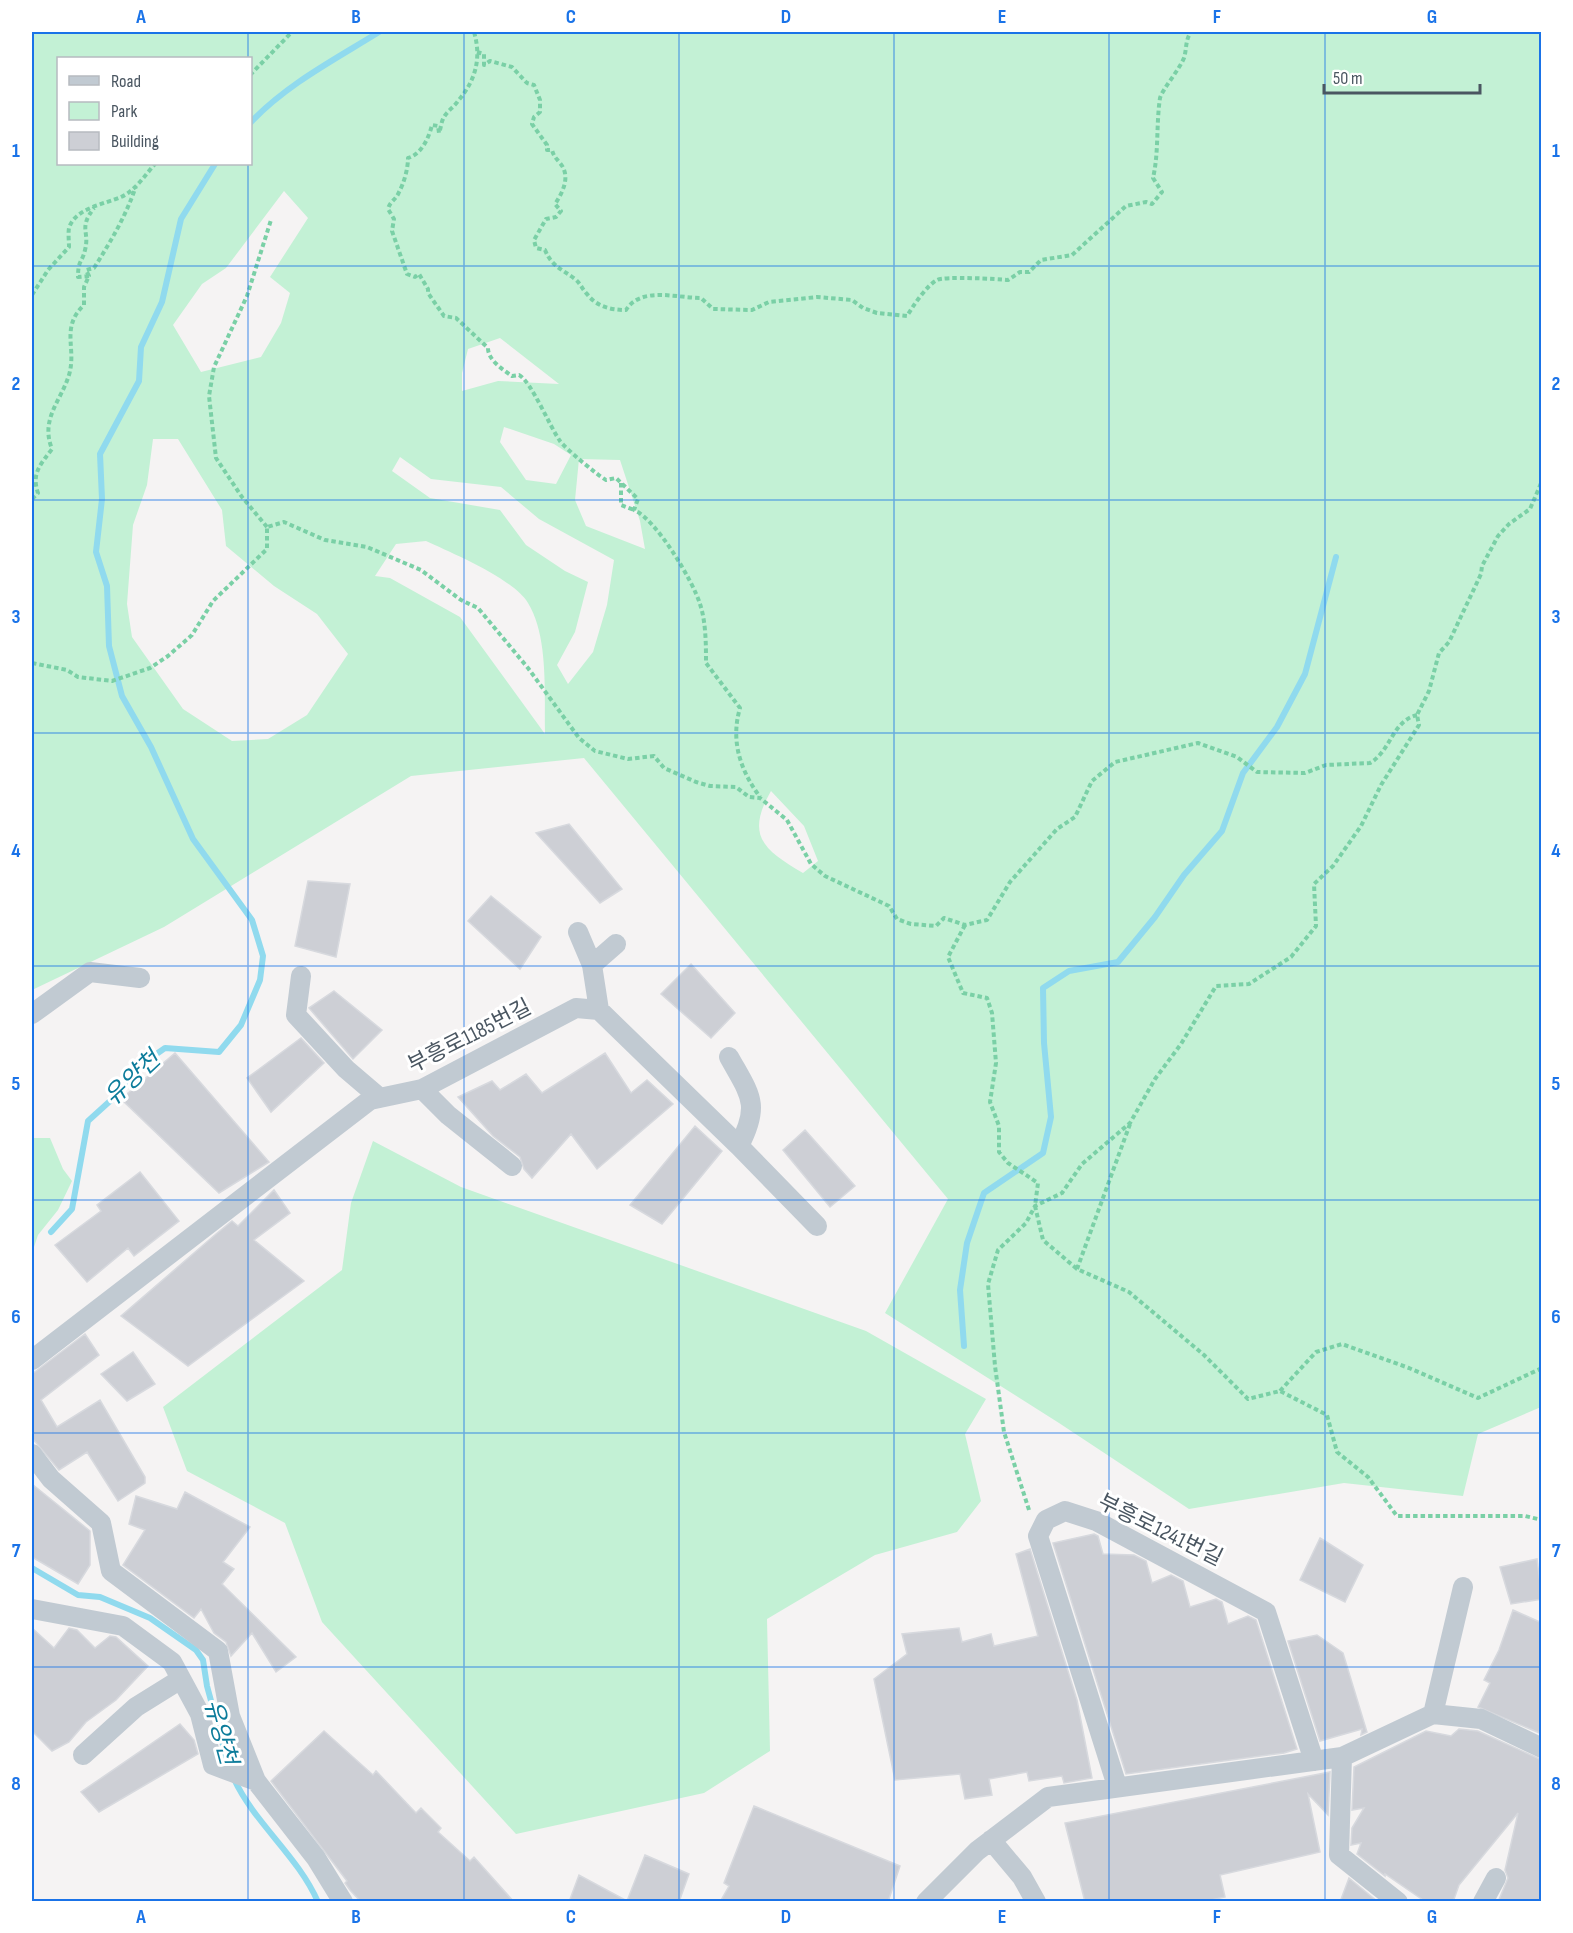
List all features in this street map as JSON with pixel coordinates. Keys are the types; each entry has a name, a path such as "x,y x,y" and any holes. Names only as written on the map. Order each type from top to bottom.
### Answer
{"lane":[{"path":"578,932 592,965 598,1010 818,1226"},
{"path":"592,965 616,944"},
{"path":"32,1014 90,972 140,978"},
{"path":"301,976 296,1015 346,1069 380,1098"},
{"name":"부흥로1185번길","path":"32,1360 370,1100 422,1089 576,1008 598,1010"},
{"path":"729,1057 751,1096 752,1122 739,1146"},
{"path":"422,1089 448,1115 512,1167"},
{"path":"32,1454 51,1479 100,1523 111,1570 218,1651 230,1716 251,1780 316,1858 343,1902"},
{"name":"부흥로1241번길","path":"1038,1536 1046,1520 1065,1511 1096,1521 1266,1612 1314,1761"},
{"path":"1038,1536 1117,1786"},
{"path":"1432,1714 1463,1587"},
{"path":"32,1609 123,1626 172,1662 200,1714 215,1766 251,1780"},
{"path":"82,1755 136,1707 182,1679"},
{"path":"926,1902 991,1840 1048,1797 1342,1757 1432,1714 1480,1719 1542,1748"},
{"path":"1342,1757 1339,1855 1398,1902"},
{"path":"991,1840 1022,1877 1036,1902"},
{"path":"1483,1902 1496,1878"}],"path":[{"path":"252,73 292,32"},
{"path":"474,32 477,71 470,87 464,89 459,100 443,119 439,133 438,126 432,126 432,133 424,147 408,158 404,182 399,194 389,203 388,209 394,219 392,231 407,274 415,277 419,274 444,316 456,318 488,348 488,356 506,372 525,379 542,413 549,419 564,445 606,480 616,478 621,482 638,499 634,510"},
{"path":"477,51 484,54 484,65 490,61 512,67 527,83 534,85 540,100 540,112 534,117 532,124 547,145 547,150 552,150 554,157 561,163 566,181 566,189 555,204 561,211 556,217 546,219 534,240 536,249 545,250 555,267 573,277 587,295 601,306 611,310 626,310 630,303 660,293 678,298 701,298 713,309 752,310 769,302 817,297 852,300 863,308 877,313 907,316 920,296 938,279 979,277 1008,280 1020,272 1029,272 1041,260 1072,255 1126,206 1146,202 1152,204 1162,192 1153,178 1158,153 1161,96 1185,56 1185,41 1191,32"},
{"path":"32,295 43,277 69,247 69,228 78,214 107,200 122,196 136,186 154,165"},
{"path":"89,276 86,270 94,268 104,252 126,214 136,186"},
{"path":"89,276 78,277 78,262 87,246 84,232 86,219 94,208"},
{"path":"32,663 67,670 78,677 112,681 150,668 192,635 213,601 267,549 267,527 242,497 216,458 209,396 214,367 247,296 272,220"},
{"path":"32,499 38,493 35,484 37,468 52,449 48,437 53,405 70,374 69,337 75,314 84,304 84,287 89,276"},
{"path":"1077,1269 1130,1123 1155,1079 1181,1044 1216,986 1249,984 1292,957 1316,926 1314,884 1333,866 1361,826 1381,785 1419,725 1417,715 1429,692 1439,653 1449,642 1481,574 1482,566 1498,536 1530,509 1537,496 1537,486 1542,480"},
{"path":"621,482 621,505 645,514 682,570 690,578 702,607 708,653 706,663 740,708 735,729 736,748 747,778 760,798 787,820 801,851 810,864 825,876 889,906 897,919 911,924 936,926 944,918 965,925 987,920 1010,882 1057,829 1075,817 1092,781 1115,762 1198,743 1237,757 1257,772 1305,773 1326,765 1370,763 1393,738 1397,727 1408,717 1417,715"},
{"path":"267,527 284,522 326,540 367,547 400,559 422,570 461,600 478,608 528,668 567,723 595,751 628,759 654,756 664,768 696,782 710,786 735,788 749,797 760,798"},
{"path":"965,925 948,957 963,993 987,998 992,1013 996,1063 990,1102 999,1126 999,1152 1008,1163 1038,1183 1035,1206 1026,1223 998,1250 988,1284 995,1366 1004,1432 1038,1536"},
{"path":"1035,1206 1062,1194 1082,1164 1130,1123"},
{"path":"1035,1206 1043,1240 1077,1269 1130,1292 1204,1355 1248,1399 1280,1390 1316,1352 1342,1344 1409,1368 1478,1398 1542,1368"},
{"path":"1280,1390 1327,1415 1337,1452 1368,1477 1397,1516 1525,1516 1542,1520"}],"green space":[{"path":"32,32 1541,32 1541,1407 1478,1434 1463,1496 1344,1483 1189,1509 1059,1423 885,1313 948,1199 584,758 411,776 164,927 32,990","holes":["284,191 308,218 270,277 290,293 281,323 261,357 201,372 173,325 202,284 226,268","500,338 559,384 498,381 462,391 462,373 468,349","504,427 554,444 571,455 556,484 526,480 500,442","153,439 178,439 222,510 226,546 274,586 317,614 348,654 307,715 268,739 232,741 183,709 132,637 127,604 133,525 147,485","400,457 431,479 501,487 539,519 614,560 607,605 593,652 568,684 557,665 575,632 588,582 565,571 526,545 500,510 430,498 392,471","579,459 620,460 640,521 645,549 586,526 575,500","426,541 482,568 521,594 535,617 542,649 545,734 460,617 390,578 375,576 396,544","771,791 804,826 818,861 803,873 778,857 763,840 759,831 763,807"]},
{"path":"32,1138 50,1138 63,1169 72,1181 58,1210 38,1235 32,1253"},
{"path":"373,1141 461,1187 866,1331 986,1399 965,1434 981,1501 957,1532 875,1555 767,1619 770,1751 704,1793 516,1834 322,1622 285,1523 187,1471 163,1407 342,1270 351,1203"}],"building":[{"path":"569,824 622,889 600,903 536,833"},
{"path":"308,881 350,884 336,957 295,946"},
{"path":"491,896 541,937 520,969 468,921"},
{"path":"691,964 735,1013 711,1038 661,994"},
{"path":"334,991 382,1030 353,1059 309,1008"},
{"path":"301,1038 324,1063 271,1112 247,1078"},
{"path":"175,1053 269,1162 219,1193 121,1099"},
{"path":"605,1053 631,1093 647,1080 673,1104 597,1169 571,1134 532,1178 524,1169 520,1157 493,1136 458,1097 492,1081 500,1090 526,1074 542,1093"},
{"path":"695,1126 722,1151 662,1224 630,1205"},
{"path":"805,1130 855,1186 830,1207 783,1150"},
{"path":"140,1172 179,1221 134,1256 128,1248 87,1282 55,1245 101,1211 97,1205"},
{"path":"274,1190 290,1213 254,1240 304,1281 188,1366 121,1316 232,1221 238,1226"},
{"path":"85,1334 99,1355 41,1400 57,1427 100,1400 145,1477 145,1483 118,1501 87,1452 59,1470 32,1438 32,1374"},
{"path":"133,1352 155,1384 127,1401 101,1374"},
{"path":"32,1484 90,1531 90,1565 78,1584 32,1557"},
{"path":"185,1492 250,1527 223,1562 234,1569 222,1584 296,1657 276,1672 252,1633 231,1656 226,1642 214,1633 201,1609 194,1618 123,1565 145,1530 129,1524 136,1496 177,1509"},
{"path":"1094,1534 1098,1536 1103,1554 1134,1555 1146,1561 1152,1583 1171,1575 1183,1581 1190,1607 1216,1599 1222,1602 1228,1624 1248,1616 1256,1620 1297,1749 1284,1753 1126,1774 1053,1543"},
{"path":"1320,1538 1363,1565 1345,1602 1300,1580"},
{"path":"1030,1549 1077,1700 1092,1778 1064,1783 1062,1776 1029,1781 1027,1772 989,1779 992,1795 965,1799 960,1774 895,1780 874,1679 907,1654 902,1634 959,1628 962,1642 991,1634 994,1646 1038,1636 1016,1554"},
{"path":"1537,1559 1542,1599 1511,1604 1500,1567"},
{"path":"1513,1610 1542,1623 1542,1734 1478,1707 1490,1683 1484,1680 1499,1650"},
{"path":"32,1628 54,1648 69,1628 77,1630 95,1648 110,1636 116,1637 148,1666 116,1700 86,1722 69,1742 52,1751 32,1731"},
{"path":"1317,1635 1343,1653 1367,1732 1361,1735 1362,1729 1320,1741 1288,1641"},
{"path":"180,1724 194,1740 198,1754 99,1812 81,1792"},
{"path":"1459,1729 1478,1731 1542,1760 1542,1902 1498,1902 1508,1878 1505,1870 1518,1813 1459,1885 1453,1902 1426,1902 1385,1874 1385,1876 1357,1854 1361,1843 1351,1845 1352,1828 1364,1808 1352,1810 1354,1767 1426,1731 1451,1736"},
{"path":"324,1731 373,1775 376,1771 416,1813 421,1808 441,1828 438,1832 470,1861 474,1857 514,1902 361,1902 271,1781"},
{"path":"1330,1772 1328,1815 1308,1794 1320,1852 1220,1875 1225,1897 1202,1902 1085,1902 1065,1823"},
{"path":"754,1806 900,1866 888,1902 720,1902 729,1886 724,1883"},
{"path":"645,1855 689,1874 679,1902 569,1902 579,1875 627,1901"},
{"path":"1349,1878 1378,1902 1340,1902"}],"waterway":[{"path":"252,121 295,84 379,32"},
{"path":"51,1232 72,1209 88,1121 120,1092 145,1062 165,1048 219,1052 241,1025 260,980 263,956 252,920 193,839 151,747 122,696 109,646 107,586 96,552 102,499 100,454 139,381 141,347 162,302 181,219 214,165"},
{"path":"964,1346 960,1290 967,1243 984,1193 1043,1153 1051,1117 1044,1043 1043,988 1069,971 1118,962 1155,917 1184,875 1222,831 1243,773 1277,727 1305,674 1336,557"},
{"name":"유양천","path":"32,1568 78,1595 100,1597 150,1618 196,1650 203,1660 207,1686 229,1767"},
{"name":"유양천","path":"234,1779 253,1811 310,1885 318,1902"}]}
